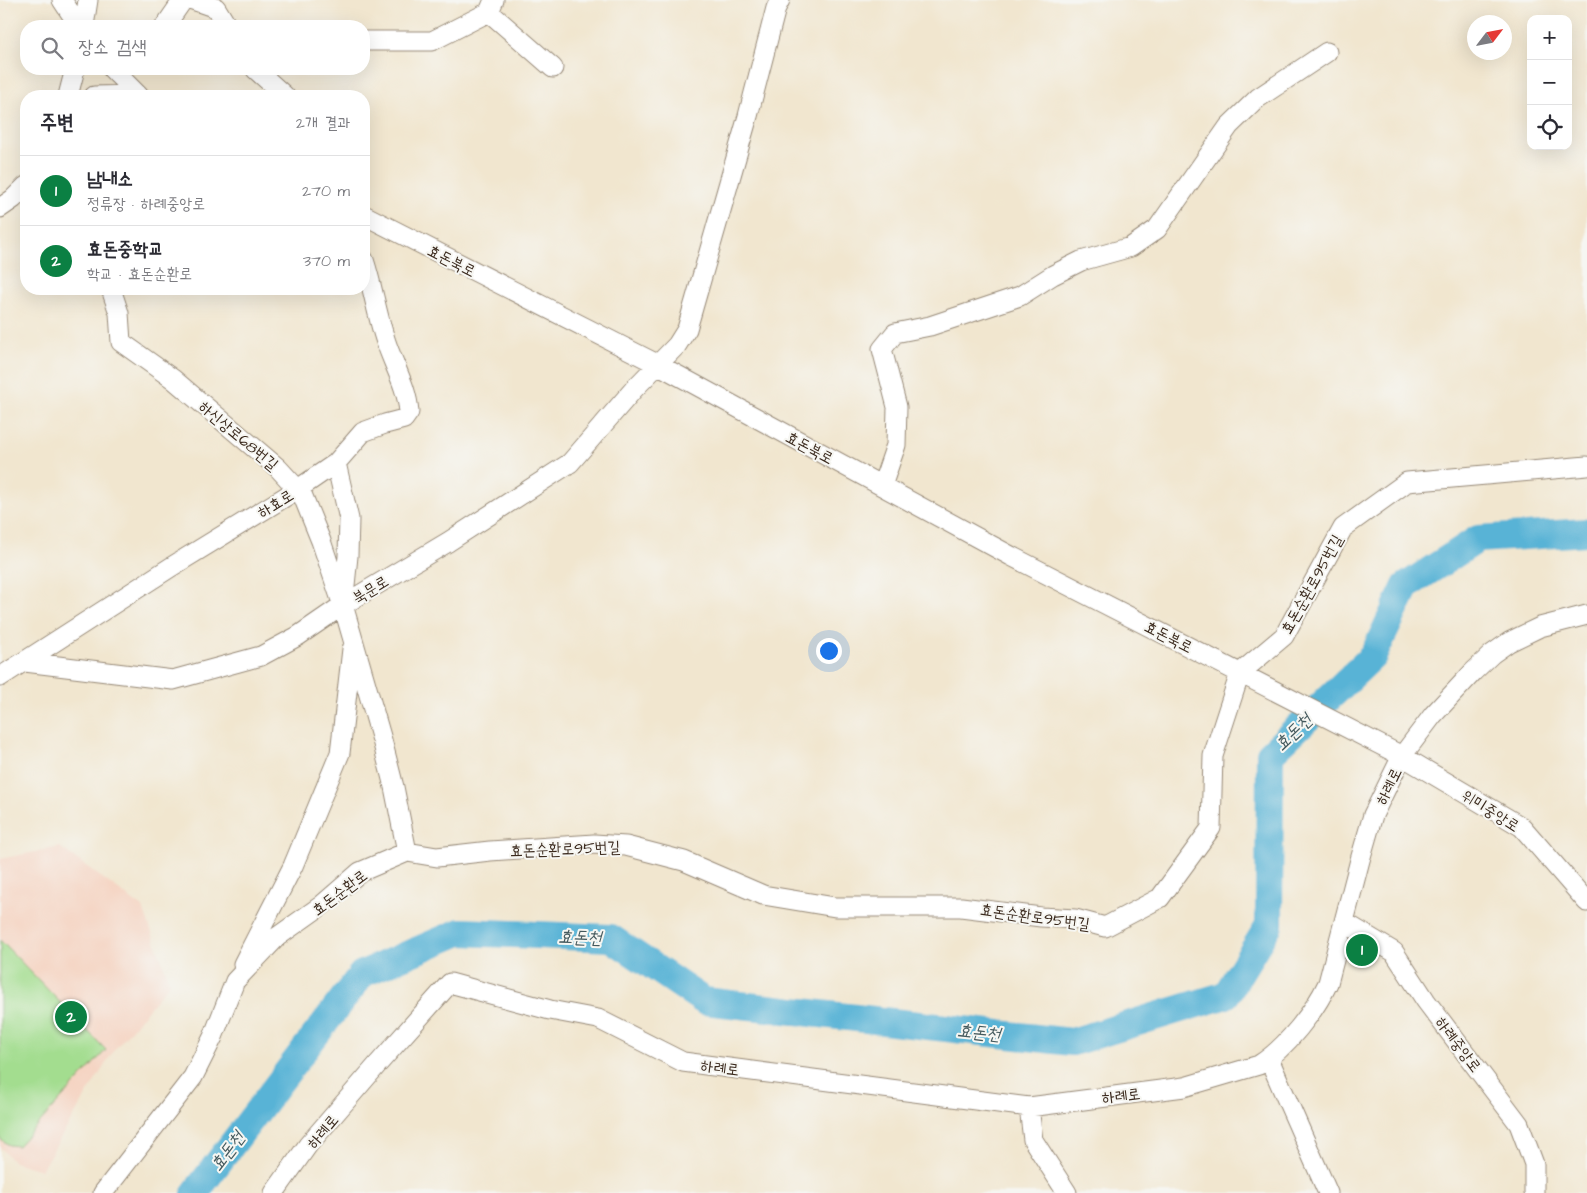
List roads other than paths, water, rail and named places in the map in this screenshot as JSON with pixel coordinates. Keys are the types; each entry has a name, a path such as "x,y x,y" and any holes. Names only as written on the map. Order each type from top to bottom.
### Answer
{"street":[{"path":"62,0 75,20"},
{"path":"85,20 88,0"},
{"path":"169,20 183,0"},
{"path":"193,0 216,8 223,20"},
{"name":"북문로","path":"24,662 173,680 261,656 298,636 343,605 448,542 570,463 634,389 677,345 688,329 748,116 776,8 780,0"},
{"path":"370,42 432,41 492,6 554,68"},
{"path":"882,486 896,445 897,407 882,349 895,333 930,326 1020,296 1053,275 1081,261 1131,247 1157,229 1229,126 1258,98 1327,52"},
{"path":"69,90 73,75"},
{"path":"124,75 134,90"},
{"path":"262,75 278,90"},
{"path":"0,208 20,193"},
{"name":"효돈북로","path":"370,218 657,364 1011,556 1402,756"},
{"name":"하효로","path":"0,677 171,567 298,489 336,463 363,432 404,419 410,412 408,397 386,341 370,276"},
{"name":"하신상로68번길","path":"113,295 119,313 121,342 172,379 278,468 302,494 321,541 343,605"},
{"path":"336,463 349,519 348,556 343,605 391,777 407,852"},
{"name":"효돈순환로95번길","path":"407,852 437,857 490,851 594,844 626,846 684,861 763,895 834,907 961,907 1075,919 1105,927 1160,898 1211,828 1213,756 1248,678 1284,636 1343,528 1408,482 1587,466"},
{"name":"하례로","path":"274,1193 308,1146 450,983 550,1010 598,1019 683,1062 1029,1107 1184,1087 1259,1065 1269,1059 1298,1029 1321,998 1328,983 1373,816 1402,756 1432,715 1492,654 1509,642 1540,627 1587,615"},
{"path":"235,982 293,866 340,753 353,640"},
{"name":"위미중앙로","path":"1402,756 1522,827 1587,902"},
{"name":"효돈순환로","path":"103,1193 193,1078 235,982 277,937 322,905 360,872 407,852"},
{"name":"하례중앙로","path":"1344,922 1394,952 1426,1000 1519,1124 1534,1164 1534,1193"},
{"path":"1269,1059 1328,1193"},
{"path":"1029,1107 1033,1140 1066,1193"}],"waterway":[{"name":"효돈천","path":"195,1193 362,974 460,932 611,938 704,1001 1072,1042 1226,995 1269,925 1270,754 1373,656 1406,586 1478,539 1587,532"}],"place":[{"name":"남내소","path":"1362,950"},
{"name":"효돈중학교","path":"71,1017"}]}
